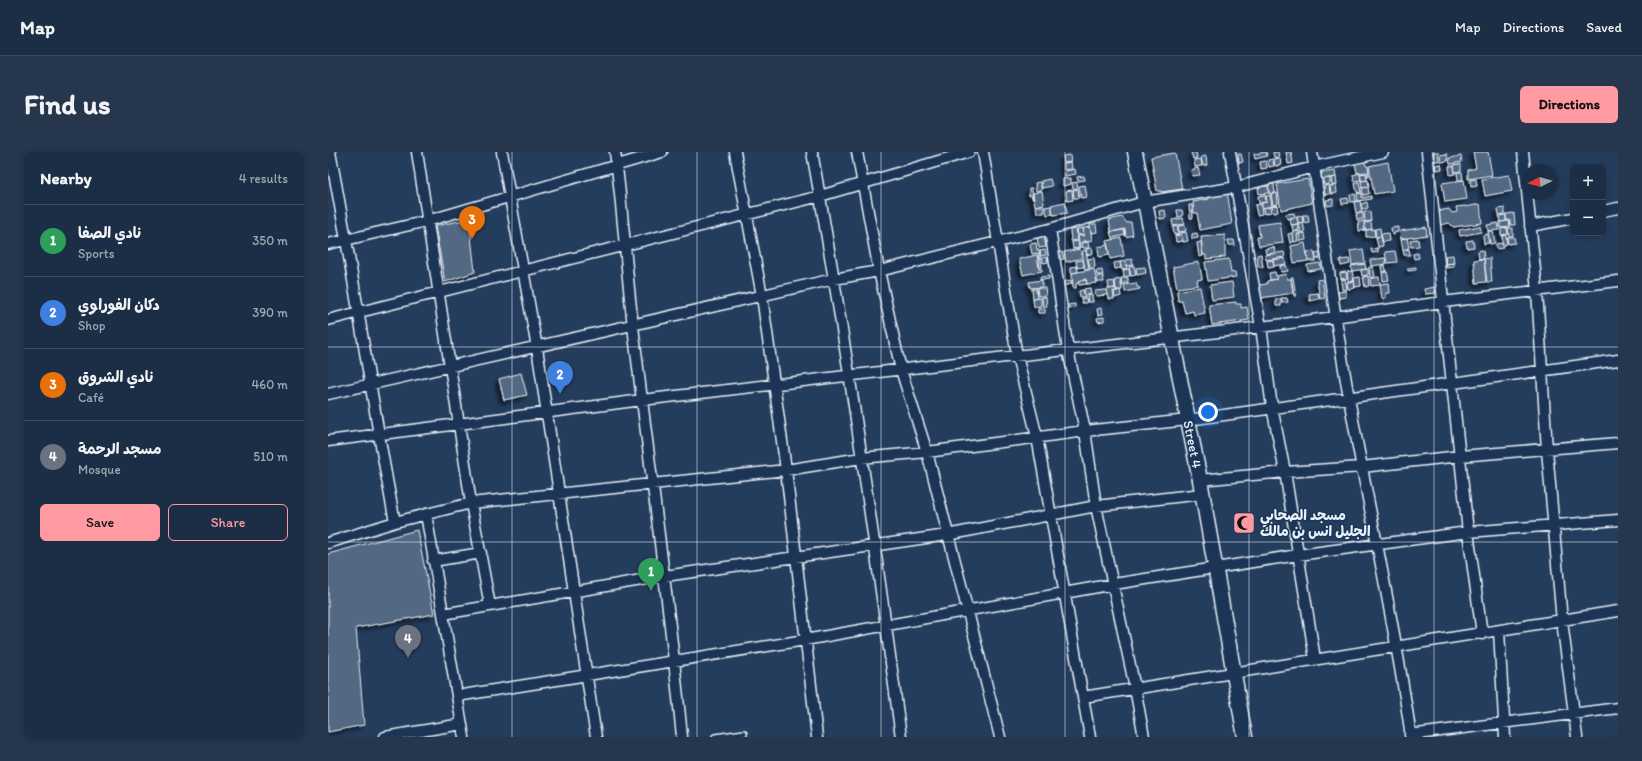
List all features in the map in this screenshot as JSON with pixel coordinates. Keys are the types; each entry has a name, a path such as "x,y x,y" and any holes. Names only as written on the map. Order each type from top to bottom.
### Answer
{"street":[{"path":"330,152 347,239 369,385 395,522"},
{"path":"417,152 471,503 490,606"},
{"path":"502,152 537,348 596,737"},
{"path":"615,152 632,326 651,483 665,576 682,737"},
{"path":"328,244 510,198 662,152"},
{"path":"735,152 762,296 786,470 795,558 817,737"},
{"path":"812,152 834,279 875,544 901,737"},
{"path":"857,152 879,271 901,370 927,452 947,535 1000,737"},
{"path":"328,320 820,196 862,182 969,152"},
{"path":"983,152 1017,356 1037,438 1090,737"},
{"name":"Street 4","path":"1135,152 1217,569 1245,737"},
{"path":"1230,152 1261,327 1272,407 1315,659"},
{"path":"1312,152 1335,317 1362,467 1398,646 1411,736 1618,708"},
{"path":"328,394 537,348 834,279 879,271 1050,229 1144,202 1237,187 1314,167 1383,152"},
{"path":"1427,152 1468,532 1482,634"},
{"path":"1523,152 1537,290 1547,450 1562,620 1577,737"},
{"path":"1606,210 1618,208"},
{"path":"1530,226 1570,219"},
{"path":"1050,229 1068,350 1085,431 1096,506 1114,584 1144,737"},
{"path":"328,441 547,414 642,400 1171,338 1537,290 1618,281"},
{"path":"328,543 395,522 471,503 559,492 786,470 861,458 927,452 1085,431 1188,420 1272,407 1618,360"},
{"path":"1200,480 1284,472 1362,467 1460,456 1618,443"},
{"path":"443,614 665,576 795,558 875,544 947,535 1096,506 1202,494"},
{"path":"426,514 464,737"},
{"path":"457,696 806,640 1114,584 1217,569 1298,555 1468,532 1618,520"},
{"path":"433,561 480,553"},
{"path":"1083,697 1618,611"},
{"path":"1499,631 1506,737"},
{"path":"385,737 462,724"}],"lane":[{"path":"715,737 744,733"}],"building":[{"path":"1191,152 1196,152 1197,158 1193,159"},
{"path":"1266,152 1267,156 1255,159 1254,154"},
{"path":"1273,152 1278,152 1279,157 1274,158"},
{"path":"1286,152 1291,152 1293,163 1288,164"},
{"path":"1433,152 1438,152 1439,161 1434,161"},
{"path":"1473,152 1488,152 1492,175 1468,179 1468,170 1476,168"},
{"path":"1175,153 1182,189 1161,192 1157,191 1151,157"},
{"path":"1238,154 1241,154 1243,162 1239,163"},
{"path":"1447,154 1448,161 1441,162 1440,155"},
{"path":"1070,155 1071,162 1064,163 1063,156"},
{"path":"1206,156 1207,165 1203,166 1201,157"},
{"path":"1461,156 1462,162 1450,164 1449,158"},
{"path":"1280,158 1281,165 1275,166 1274,159"},
{"path":"1201,159 1202,166 1195,167 1194,160"},
{"path":"1273,159 1274,166 1269,167 1268,160"},
{"path":"1266,161 1267,168 1261,169 1260,162"},
{"path":"1071,162 1072,169 1064,170 1064,163"},
{"path":"1365,162 1366,166 1368,166 1369,176 1367,176 1367,172 1357,173 1355,163"},
{"path":"1388,162 1393,191 1374,194 1369,166"},
{"path":"1441,164 1442,169 1436,170 1435,165"},
{"path":"1461,164 1461,171 1455,172 1454,165"},
{"path":"1449,166 1454,166 1455,174 1450,175"},
{"path":"1198,168 1200,175 1192,176 1191,170"},
{"path":"1075,169 1076,174 1065,176 1065,171"},
{"path":"1335,171 1336,177 1322,179 1321,173"},
{"path":"1457,172 1462,172 1463,180 1458,180"},
{"path":"1360,173 1361,180 1354,181 1353,175"},
{"path":"1366,173 1367,180 1361,181 1360,174"},
{"path":"1509,175 1512,191 1485,196 1482,179"},
{"path":"1084,176 1085,180 1078,181 1077,177"},
{"path":"1336,177 1337,185 1332,186 1331,178"},
{"path":"1071,178 1071,184 1063,186 1063,179"},
{"path":"1330,178 1330,184 1324,185 1323,179"},
{"path":"1050,179 1052,186 1042,188 1041,181"},
{"path":"1308,179 1312,203 1281,210 1277,184"},
{"path":"1476,179 1477,186 1471,187 1470,180"},
{"path":"1368,180 1369,187 1362,188 1361,181"},
{"path":"1464,180 1467,199 1445,202 1442,183"},
{"path":"1040,182 1042,190 1036,191 1035,183"},
{"path":"1077,182 1078,188 1073,189 1072,183"},
{"path":"1359,182 1361,192 1357,193 1355,183"},
{"path":"1274,184 1275,193 1270,194 1268,185"},
{"path":"1085,185 1087,197 1081,198 1079,186"},
{"path":"1329,185 1330,194 1325,195 1324,186"},
{"path":"1336,185 1337,193 1331,194 1330,186"},
{"path":"1268,186 1269,193 1259,194 1258,187"},
{"path":"1368,187 1369,194 1363,195 1362,188"},
{"path":"1029,188 1032,188 1033,200 1031,195 1029,196"},
{"path":"1078,189 1079,198 1074,198 1073,190"},
{"path":"1072,190 1073,200 1067,201 1066,191"},
{"path":"1227,190 1232,224 1200,230 1197,213 1194,213 1193,202 1209,199 1208,193"},
{"path":"1042,191 1044,204 1035,206 1033,193"},
{"path":"1277,193 1278,204 1273,205 1271,194"},
{"path":"1362,193 1362,198 1371,196 1371,199 1358,201 1357,194"},
{"path":"1355,194 1356,201 1351,202 1350,195"},
{"path":"1265,195 1266,202 1259,203 1258,196"},
{"path":"1270,195 1272,206 1262,208 1262,203 1267,202 1266,196"},
{"path":"1348,198 1349,203 1342,204 1341,199"},
{"path":"1333,199 1333,205 1327,206 1326,200"},
{"path":"1360,201 1362,212 1356,213 1354,202"},
{"path":"1065,202 1067,213 1053,215 1051,205"},
{"path":"1367,202 1368,208 1362,209 1361,204"},
{"path":"1261,204 1262,214 1257,215 1255,205"},
{"path":"1480,204 1482,223 1453,227 1449,223 1440,225 1438,211 1449,209 1452,213 1457,212 1456,207 1466,207"},
{"path":"1189,205 1192,205 1193,218 1190,218"},
{"path":"1277,205 1278,212 1273,213 1272,206"},
{"path":"1036,206 1044,206 1044,213 1037,213"},
{"path":"1051,206 1053,214 1047,215 1045,207"},
{"path":"1270,207 1271,212 1264,214 1263,208"},
{"path":"1505,208 1505,214 1499,215 1498,209"},
{"path":"1165,210 1166,218 1160,219 1159,211"},
{"path":"1177,210 1182,210 1183,216 1178,217"},
{"path":"1370,211 1371,221 1365,222 1364,212"},
{"path":"1294,213 1295,217 1287,219 1286,214"},
{"path":"1363,213 1363,219 1357,220 1356,214"},
{"path":"1514,213 1515,225 1510,225 1510,220 1506,220 1506,214"},
{"path":"1303,215 1308,215 1309,222 1304,223"},
{"path":"1506,215 1506,221 1500,222 1499,216"},
{"path":"1302,216 1303,222 1298,223 1297,217"},
{"path":"1122,217 1127,223 1131,222 1133,235 1126,237 1125,229 1111,232 1109,220"},
{"path":"1297,217 1298,224 1291,225 1290,218"},
{"path":"1183,218 1185,224 1173,226 1172,220"},
{"path":"469,219 475,272 445,282 435,226"},
{"path":"1364,221 1365,230 1359,231 1358,222"},
{"path":"1509,221 1510,227 1500,228 1500,222"},
{"path":"1280,222 1283,243 1259,246 1257,237 1260,237 1258,225"},
{"path":"1371,222 1372,229 1365,230 1364,223"},
{"path":"1303,223 1305,232 1301,233 1299,224"},
{"path":"1498,223 1499,230 1488,231 1487,225"},
{"path":"1090,224 1096,224 1097,232 1091,233"},
{"path":"1298,224 1299,230 1293,232 1292,225"},
{"path":"1185,225 1186,231 1179,232 1178,226"},
{"path":"1177,226 1179,234 1174,235 1173,227"},
{"path":"1480,226 1481,232 1460,236 1459,230"},
{"path":"1090,227 1092,240 1085,242 1083,228"},
{"path":"1398,227 1398,232 1392,235 1391,228"},
{"path":"1426,227 1427,235 1401,239 1400,231"},
{"path":"1083,228 1084,234 1078,235 1077,229"},
{"path":"1380,228 1381,236 1376,237 1375,229"},
{"path":"1507,228 1508,234 1501,235 1501,229"},
{"path":"1508,228 1513,228 1513,236 1509,236"},
{"path":"1076,229 1078,240 1071,241 1070,230"},
{"path":"1374,229 1375,236 1366,237 1366,230"},
{"path":"1124,230 1125,235 1112,238 1110,232"},
{"path":"1299,231 1299,234 1297,234 1298,241 1294,242 1293,232"},
{"path":"1488,231 1493,231 1495,243 1490,244"},
{"path":"1186,232 1188,241 1183,242 1181,233"},
{"path":"1197,233 1198,238 1192,239 1192,234"},
{"path":"1292,233 1293,242 1290,243 1288,234"},
{"path":"1305,233 1306,240 1300,241 1299,234"},
{"path":"1388,233 1389,241 1382,242 1381,234"},
{"path":"1487,234 1489,243 1484,244 1483,235"},
{"path":"1084,235 1085,242 1081,242 1082,247 1080,248 1078,236"},
{"path":"1181,235 1183,241 1176,242 1175,236"},
{"path":"1225,235 1225,257 1206,259 1206,255 1203,255 1201,237"},
{"path":"1506,235 1507,244 1503,245 1502,236"},
{"path":"1044,236 1046,247 1039,248 1037,238"},
{"path":"1376,237 1382,237 1383,246 1378,247"},
{"path":"1507,237 1514,237 1515,243 1508,244"},
{"path":"1121,238 1124,256 1110,259 1107,241"},
{"path":"1407,238 1409,248 1403,250 1401,239"},
{"path":"1418,239 1419,246 1411,247 1410,240"},
{"path":"1228,240 1234,240 1235,245 1229,245"},
{"path":"1473,240 1474,247 1467,248 1466,241"},
{"path":"1078,241 1079,248 1073,249 1072,242"},
{"path":"1088,242 1089,248 1083,248 1082,243"},
{"path":"1201,242 1203,256 1199,257 1197,243"},
{"path":"1036,243 1037,250 1039,250 1042,267 1040,268 1038,253 1032,254 1030,244"},
{"path":"1305,243 1308,261 1294,263 1291,246"},
{"path":"1502,243 1503,248 1496,249 1496,244"},
{"path":"1107,245 1109,255 1099,257 1098,247"},
{"path":"1274,247 1275,253 1266,254 1265,249"},
{"path":"1092,248 1093,253 1087,255 1086,249"},
{"path":"1378,248 1378,252 1372,253 1371,249"},
{"path":"1080,249 1082,258 1066,262 1064,252"},
{"path":"1363,249 1365,263 1352,265 1350,251"},
{"path":"1409,249 1410,255 1404,255 1403,250"},
{"path":"1045,250 1046,255 1041,256 1040,251"},
{"path":"1086,250 1089,269 1085,270 1082,251"},
{"path":"1483,250 1484,258 1479,259 1478,251"},
{"path":"1314,251 1316,261 1309,261 1307,252"},
{"path":"1395,251 1397,262 1387,263 1385,252"},
{"path":"1062,252 1064,259 1059,260 1058,253"},
{"path":"1284,252 1285,257 1266,260 1265,255"},
{"path":"1320,252 1320,258 1316,259 1315,253"},
{"path":"1418,253 1419,258 1414,259 1413,254"},
{"path":"1261,254 1263,267 1258,267 1257,255"},
{"path":"1037,255 1039,269 1042,269 1042,271 1023,275 1019,259"},
{"path":"1453,255 1454,263 1446,264 1445,256"},
{"path":"1047,257 1048,262 1043,263 1042,258"},
{"path":"1094,258 1095,267 1090,268 1088,259"},
{"path":"1285,258 1286,264 1274,266 1273,260"},
{"path":"1385,258 1386,264 1371,266 1370,260"},
{"path":"1490,258 1492,282 1487,282 1484,259"},
{"path":"1132,259 1133,265 1126,266 1125,260"},
{"path":"1229,259 1231,273 1235,272 1236,277 1208,281 1205,262"},
{"path":"1349,259 1350,264 1341,266 1340,260"},
{"path":"1484,259 1486,282 1476,283 1474,260"},
{"path":"1083,260 1084,267 1077,268 1076,261"},
{"path":"1273,260 1274,267 1268,268 1267,261"},
{"path":"1125,261 1127,269 1122,270 1120,262"},
{"path":"1120,262 1121,268 1115,269 1114,263"},
{"path":"1199,262 1202,279 1197,280 1198,285 1177,288 1173,267"},
{"path":"1320,263 1321,269 1308,271 1307,265"},
{"path":"1454,263 1454,267 1447,268 1446,264"},
{"path":"1365,264 1366,269 1352,271 1351,266"},
{"path":"1286,265 1288,271 1281,272 1280,266"},
{"path":"1385,265 1386,272 1382,272 1381,266"},
{"path":"1077,266 1078,272 1071,273 1071,267"},
{"path":"1134,266 1136,275 1131,276 1129,267"},
{"path":"1145,267 1146,273 1137,275 1136,268"},
{"path":"1369,267 1373,267 1375,277 1370,278"},
{"path":"1416,267 1416,270 1408,271 1408,268"},
{"path":"1094,269 1097,283 1087,284 1086,279 1078,281 1076,288 1073,288 1072,273"},
{"path":"1129,269 1130,276 1124,277 1123,270"},
{"path":"1368,269 1368,275 1362,276 1361,270"},
{"path":"1102,270 1103,275 1097,275 1096,271"},
{"path":"1352,271 1354,281 1348,282 1347,272"},
{"path":"1275,272 1277,279 1270,280 1269,273"},
{"path":"1346,272 1347,278 1341,279 1340,273"},
{"path":"1382,272 1387,272 1389,280 1383,281"},
{"path":"1286,274 1287,279 1291,279 1293,293 1261,298 1259,285 1267,284 1267,281 1277,279 1277,276"},
{"path":"1049,276 1049,279 1041,280 1040,277"},
{"path":"1097,276 1103,276 1104,282 1097,282"},
{"path":"1368,276 1369,286 1365,287 1363,277"},
{"path":"1291,277 1293,277 1296,296 1294,296"},
{"path":"1360,277 1361,286 1355,287 1354,278"},
{"path":"1379,277 1380,285 1371,286 1370,279"},
{"path":"1121,278 1128,278 1128,283 1123,283 1122,286"},
{"path":"1120,279 1122,290 1116,290 1115,280"},
{"path":"1322,279 1325,298 1320,299 1317,280"},
{"path":"1345,279 1347,289 1342,290 1341,280"},
{"path":"1042,280 1042,287 1030,288 1029,282"},
{"path":"1071,280 1072,284 1062,286 1062,282"},
{"path":"1086,280 1087,284 1079,285 1078,281"},
{"path":"1114,281 1115,288 1109,289 1108,282"},
{"path":"1354,281 1355,288 1348,289 1347,282"},
{"path":"1232,282 1234,297 1212,300 1210,285"},
{"path":"1136,283 1137,287 1140,289 1125,292 1124,285"},
{"path":"1389,283 1390,293 1386,293 1386,298 1382,299 1380,284"},
{"path":"1200,287 1205,313 1194,315 1193,311 1185,313 1182,301 1178,301 1177,291"},
{"path":"1435,287 1436,293 1425,294 1424,289"},
{"path":"1037,288 1045,288 1046,296 1038,296"},
{"path":"1090,288 1091,294 1085,295 1084,289"},
{"path":"1116,288 1117,291 1113,291 1114,299 1109,299 1107,289"},
{"path":"1032,289 1036,289 1037,298 1033,299"},
{"path":"1083,290 1085,297 1080,297 1079,291"},
{"path":"1106,290 1107,295 1096,296 1095,291"},
{"path":"1120,290 1121,296 1115,298 1114,292"},
{"path":"1346,291 1346,297 1339,298 1338,292"},
{"path":"1318,293 1319,299 1310,301 1309,294"},
{"path":"1092,295 1093,302 1088,302 1087,296"},
{"path":"1042,297 1046,297 1047,306 1043,307"},
{"path":"1041,298 1041,306 1034,307 1033,299"},
{"path":"1081,298 1086,298 1087,303 1082,303"},
{"path":"1281,298 1287,298 1288,302 1282,303"},
{"path":"1276,299 1281,299 1281,306 1276,306"},
{"path":"1236,302 1236,304 1241,304 1241,308 1247,307 1249,320 1212,325 1209,305"},
{"path":"1075,304 1075,308 1068,309 1068,305"},
{"path":"1102,308 1103,314 1098,315 1097,309"},
{"path":"1038,309 1045,309 1045,313 1038,313"},
{"path":"1104,317 1104,321 1098,322 1097,318"},
{"path":"521,373 527,395 504,400 499,379"},
{"path":"417,530 434,614 356,628 364,725 328,732 328,554"}],"place":[{"name":"نادي الشروق","path":"472,239"},
{"name":"دكان الفوراوي","path":"560,394"},
{"name":"مسجد الصحابي الجليل انس بن مالك","path":"1244,523"},
{"name":"نادي الصفا","path":"651,591"},
{"name":"مسجد الرحمة","path":"408,658"}]}
